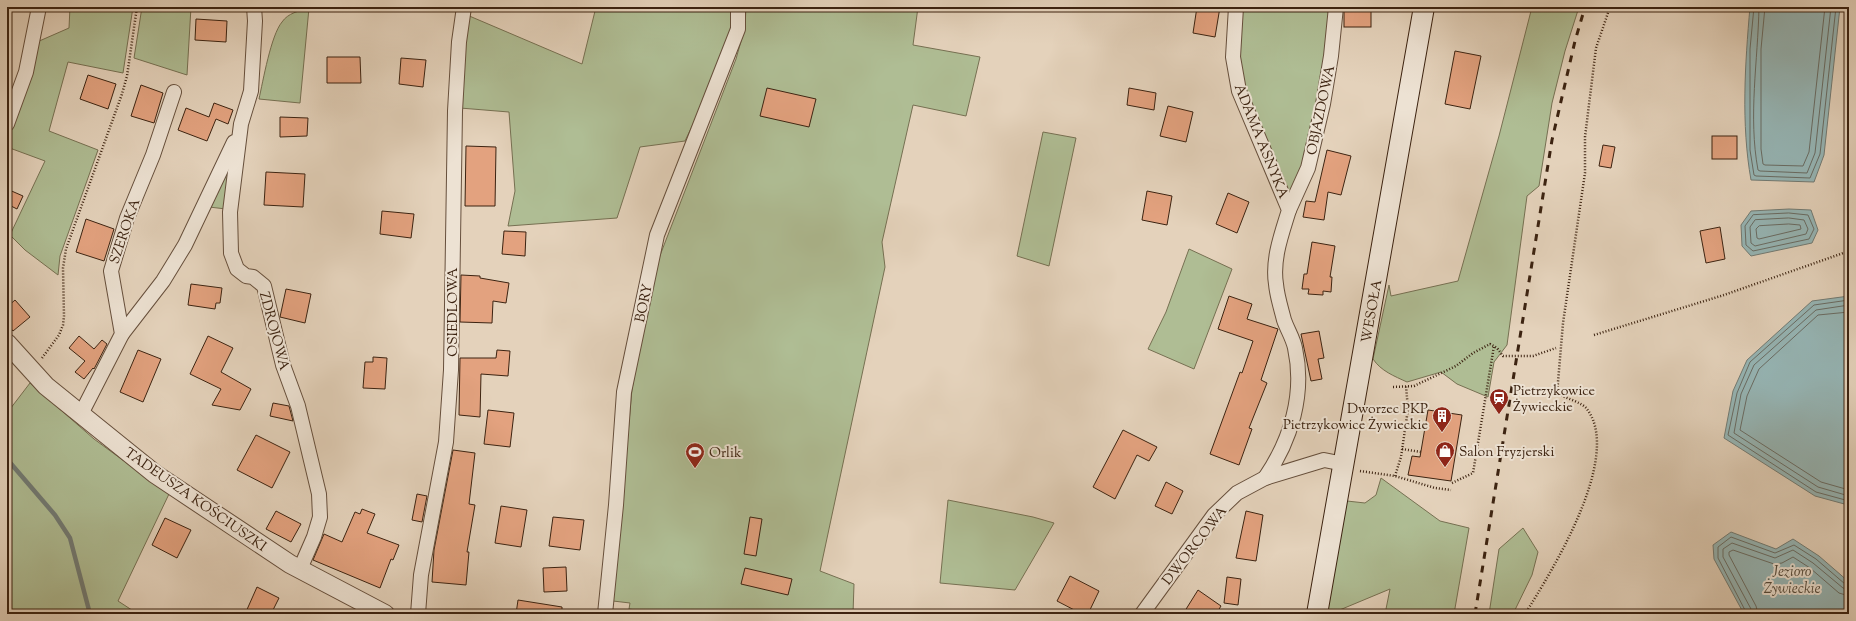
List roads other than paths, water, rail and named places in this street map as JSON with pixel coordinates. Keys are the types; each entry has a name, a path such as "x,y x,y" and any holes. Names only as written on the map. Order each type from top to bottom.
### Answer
{"main road":[{"name":"WESOŁA","path":"1317,614 1352,468 1424,7"}],"street":[{"path":"7,124 26,72 39,7"},
{"name":"ZDROJOWA","path":"254,7 255,20 250,91 242,124 230,212 231,253 237,269 264,286 283,366 298,406 319,494 320,517 314,537 300,569"},
{"name":"OSIEDLOWA","path":"418,614 421,575 446,442 451,370 455,111 459,42 464,7"},
{"name":"BORY","path":"605,614 616,505 624,392 657,235 738,29 738,7"},
{"name":"ADAMA ASNYKA","path":"1236,7 1233,57 1240,91 1290,210 1278,243 1276,283 1284,320 1294,347 1299,377 1297,405 1276,461 1265,478"},
{"name":"OBJAZDOWA","path":"1290,210 1308,168 1321,111 1331,56 1336,7"},
{"name":"SZEROKA","path":"122,334 110,271 127,218 153,155 174,92"},
{"path":"81,414 122,334 163,281 185,245 242,124"},
{"name":"TADEUSZA KOŚCIUSZKI","path":"7,343 46,386 155,474 300,569 385,614"},
{"name":"DWORCOWA","path":"1142,614 1214,515 1237,493 1265,478 1324,460 1352,468"}],"water":[{"path":"1750,7 1840,7 1824,155 1814,182 1751,180 1745,116 1745,72"},
{"path":"1789,209 1811,210 1818,230 1812,243 1751,256 1742,246 1741,225 1751,211"},
{"path":"1849,296 1848,505 1815,496 1724,438 1733,391 1747,360 1812,301"},
{"name":"Jezioro Żywieckie","path":"1731,532 1776,549 1793,539 1819,556 1849,582 1849,614 1744,614 1714,559 1713,545"}],"waterway":[{"path":"7,459 55,515 70,538 90,614"}],"railway":[{"path":"1475,614 1552,140 1575,41 1585,7"}],"place":[{"name":"Pietrzykowice Żywieckie","path":"1499,415"},
{"name":"Dworzec PKP Pietrzykowice Żywieckie","path":"1442,433"},
{"name":"Salon Fryzjerski","path":"1445,468"},
{"name":"Orlik","path":"695,469"}]}
